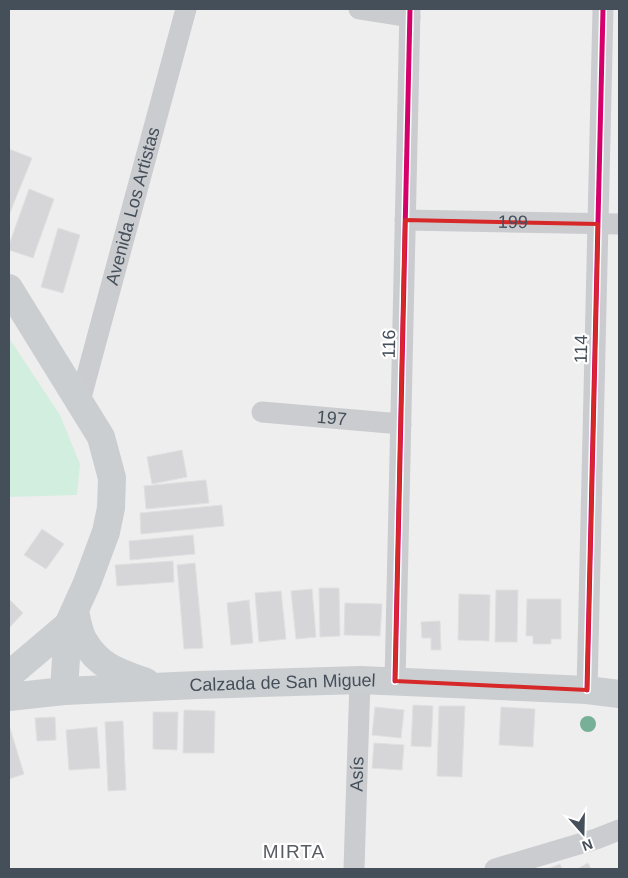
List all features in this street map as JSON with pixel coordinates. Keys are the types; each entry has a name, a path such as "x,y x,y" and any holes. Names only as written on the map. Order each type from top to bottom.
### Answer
{"main road":[{"path":"9,288 102,437 112,478 111,508 106,532 87,583 71,618 64,691"},
{"path":"9,675 71,618"},
{"path":"71,618 92,652 110,669 157,687"},
{"name":"Calzada de San Miguel","path":"9,697 64,691 360,680 587,690 619,694"}],"street":[{"name":"Avenida Los Artistas","path":"80,401 186,9"},
{"path":"359,9 410,13"},
{"name":"114","path":"587,690 603,9"},
{"name":"116","path":"395,681 410,13"},
{"name":"199","path":"405,220 619,224"},
{"name":"197","path":"262,412 401,424"},
{"name":"Asís","path":"354,869 360,680"},
{"path":"495,869 596,839 619,830"}],"highlighted area":[{"path":"405,220 598,224 587,690 395,681"}],"green space":[{"path":"9,338 60,415 80,464 77,495 9,497"}],"building":[{"path":"9,149 32,158 9,215"},
{"path":"29,189 54,199 33,258 9,250 9,245"},
{"path":"58,228 80,235 63,293 41,287"},
{"path":"182,450 187,477 152,484 147,457"},
{"path":"206,480 209,503 146,509 144,486"},
{"path":"222,505 224,526 141,534 140,513"},
{"path":"42,529 64,544 46,569 24,555"},
{"path":"193,535 195,554 130,560 129,541"},
{"path":"173,561 174,582 117,586 115,565"},
{"path":"195,563 203,648 184,649 177,565"},
{"path":"319,588 339,588 340,636 320,637"},
{"path":"312,589 316,637 296,639 291,591"},
{"path":"496,590 518,590 517,642 495,642"},
{"path":"281,591 286,639 259,642 255,593"},
{"path":"459,594 490,595 489,641 458,640"},
{"path":"9,599 23,613 10,627 9,625"},
{"path":"527,599 561,599 561,639 551,639 551,644 533,644 533,636 526,636"},
{"path":"249,600 253,643 231,645 227,603"},
{"path":"345,603 382,604 380,636 344,635"},
{"path":"440,621 441,650 431,650 431,638 422,638 421,622"},
{"path":"413,705 433,706 431,747 411,746"},
{"path":"439,706 465,706 462,777 437,776"},
{"path":"375,707 404,710 401,738 372,735"},
{"path":"501,707 535,709 533,747 499,745"},
{"path":"184,710 215,711 214,753 183,753"},
{"path":"153,712 178,712 177,750 153,749"},
{"path":"55,717 56,740 37,741 35,718"},
{"path":"123,721 126,790 108,791 105,722"},
{"path":"97,727 100,768 69,770 66,730"},
{"path":"9,729 24,774 9,779"},
{"path":"374,743 404,745 402,770 372,768"},
{"path":"588,863 591,869 577,869"},
{"path":"560,864 562,869 547,869"}],"cycle path":[{"path":"395,681 410,9"},
{"path":"587,690 603,9"}],"district":[{"name":"MIRTA","path":"294,851"}]}
